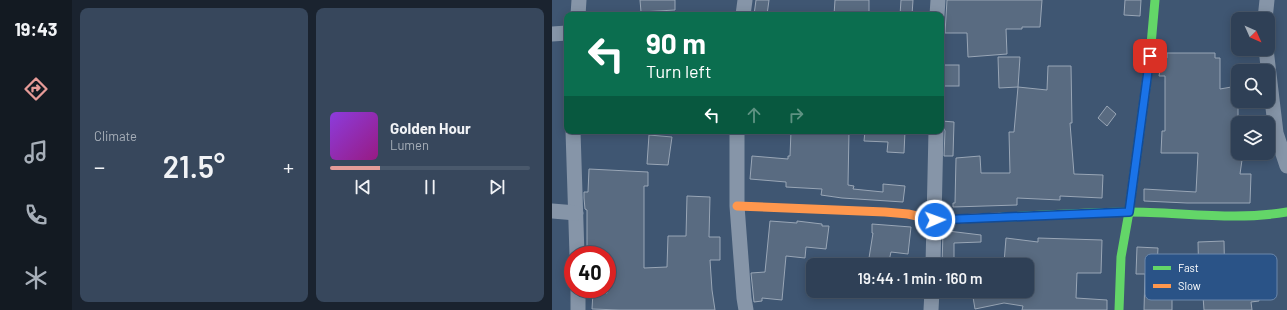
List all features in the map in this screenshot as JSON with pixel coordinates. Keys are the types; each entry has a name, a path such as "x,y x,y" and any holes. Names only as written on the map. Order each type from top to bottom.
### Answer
{"street":[{"path":"578,12 579,0"},
{"path":"743,12 745,0"},
{"path":"937,12 938,0"},
{"path":"1119,310 1121,257 1129,212 1150,56 1155,0"},
{"path":"1265,12 1266,0"},
{"path":"552,34 564,33"},
{"path":"1267,56 1276,133 1287,166"},
{"path":"573,134 577,246"},
{"path":"737,134 737,206 746,310"},
{"path":"933,258 936,134"},
{"path":"737,206 885,212 908,214 935,220 1129,212 1270,214 1287,212"},
{"path":"552,211 576,213"},
{"path":"578,298 578,310"},
{"path":"932,298 932,310"}],"building":[{"path":"640,0 675,0 675,10 641,12"},
{"path":"756,0 769,0 767,12 754,12"},
{"path":"835,0 869,0 869,12 834,12"},
{"path":"901,0 913,0 912,12 900,12"},
{"path":"947,0 1042,0 1040,27 1006,29 1007,54 968,57 967,33 945,33"},
{"path":"1125,0 1141,0 1140,16 1124,15"},
{"path":"1167,53 1215,53 1215,58 1220,58 1220,89 1231,87 1231,108 1238,108 1238,116 1231,116 1231,160 1242,160 1240,174 1251,174 1250,203 1144,201 1144,189 1196,192 1198,153 1161,153 1162,131 1165,131 1165,76 1159,76 1162,58 1167,58"},
{"path":"998,57 1020,57 1018,87 999,88"},
{"path":"944,65 959,65 959,86 944,86"},
{"path":"1048,66 1071,66 1072,123 1070,123 1074,174 1103,175 1102,198 1060,196 1060,200 1017,198 1017,205 953,207 953,203 955,203 956,158 980,156 981,173 1010,173 1009,132 1014,132 1018,87 1047,90"},
{"path":"1107,106 1116,114 1107,126 1098,118"},
{"path":"944,121 954,122 953,156 944,156"},
{"path":"791,134 849,134 848,185 854,186 853,189 883,192 883,184 905,186 903,202 842,198 821,195 822,189 786,187 786,182 750,179 752,156 788,159 788,156 790,156"},
{"path":"865,134 905,134 904,153 887,152 888,142 864,141"},
{"path":"649,135 672,137 668,165 647,164"},
{"path":"589,169 648,172 648,186 644,186 644,268 667,267 668,236 686,236 687,196 710,197 709,237 720,237 720,260 710,260 715,310 592,309 593,298 616,298 616,246 587,246 587,210 585,209 584,192 588,192"},
{"path":"770,221 797,223 797,221 829,226 826,249 806,247 805,258 786,256 782,300 762,298 762,301 754,302 751,273 765,272"},
{"path":"872,224 911,227 908,254 891,252 890,258 869,258"},
{"path":"948,231 981,235 981,242 954,243 954,258 942,258 943,232"},
{"path":"1006,238 1038,242 1038,238 1102,240 1101,273 1077,273 1076,298 1107,300 1107,310 1022,310 1023,306 1004,303 975,309 973,298 1034,298 1034,258 1004,258"},
{"path":"1224,241 1224,254 1198,254 1198,242"},
{"path":"1137,247 1158,248 1158,254 1145,254 1145,274 1136,274"},
{"path":"1145,274 1145,300 1172,300 1172,310 1144,310"},
{"path":"1203,300 1259,300 1251,302 1252,310 1204,310"}],"traffic: fast":[{"path":"1119,310 1121,257 1129,212 1150,56 1155,0"},
{"path":"1000,217 1128,212 1248,216 1287,212"}],"traffic: slow":[{"path":"737,206 885,212 908,214 935,220 1000,217"}],"route":[{"path":"935,220 1129,212 1150,56"}]}
